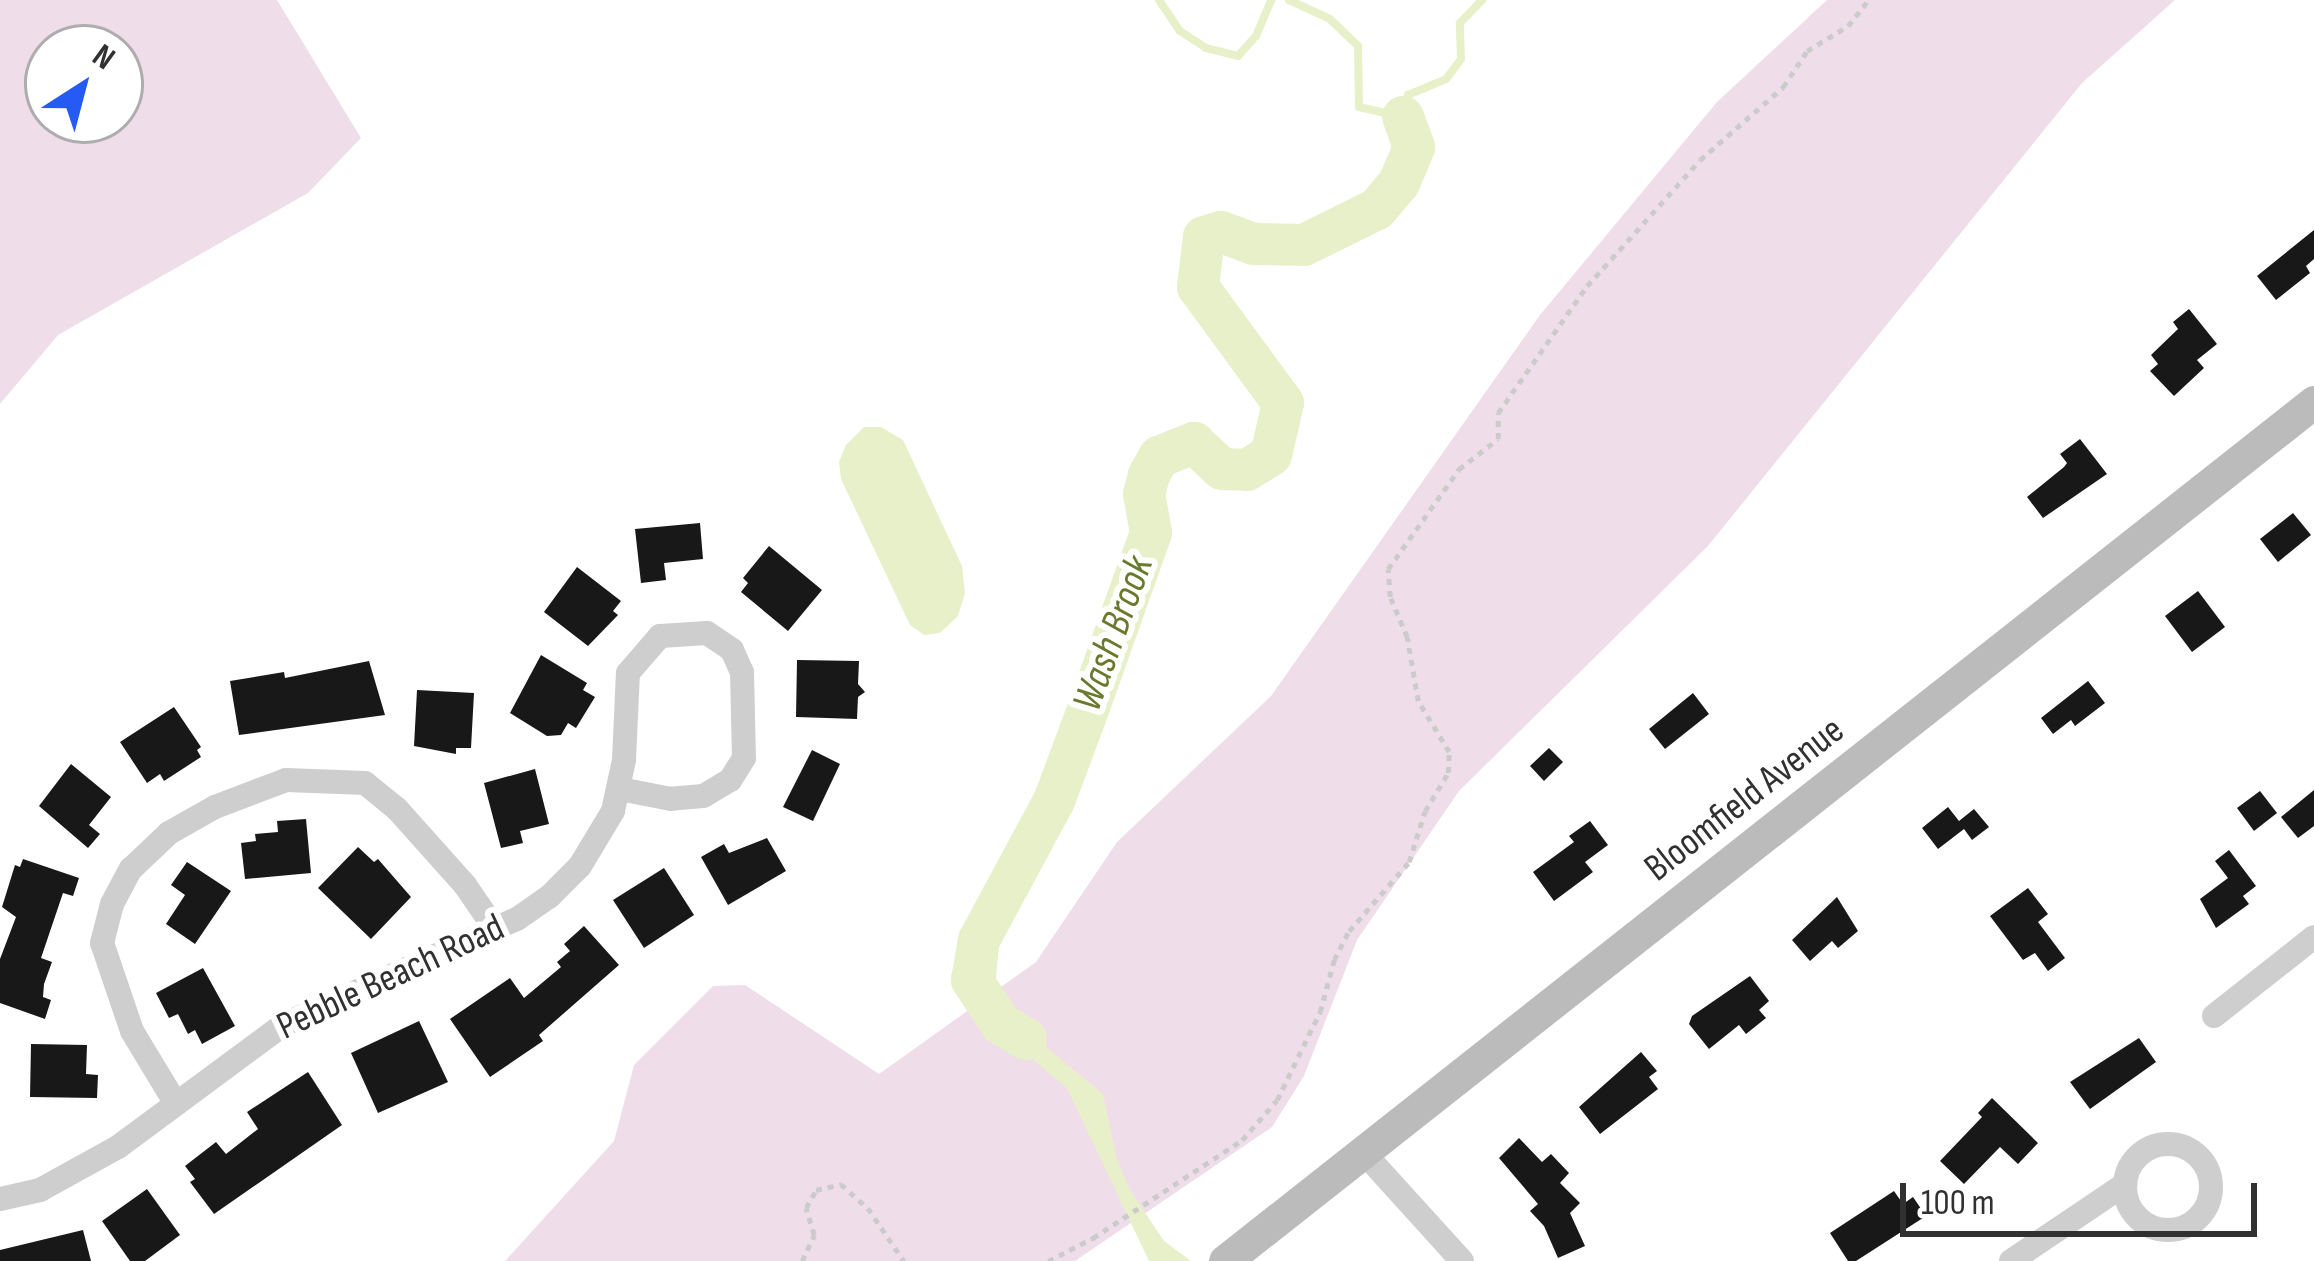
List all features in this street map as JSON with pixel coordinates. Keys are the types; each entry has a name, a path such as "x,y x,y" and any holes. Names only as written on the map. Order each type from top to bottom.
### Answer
{"main road":[{"name":"Bloomfield Avenue","path":"1228,1259 2314,402"}],"street":[{"name":"Pebble Beach Road","path":"0,1198 40,1190 68,1176 283,1025 494,929 550,896 580,866 620,789 628,673 660,636 707,632 732,650 742,672 744,758 730,780 703,796 671,800 620,789"},
{"path":"176,1103 132,1031 102,943 112,904 131,869 170,833 215,807 286,780 365,783 444,861 494,929"},
{"path":"2214,1016 2314,937"},
{"path":"1364,1153 1462,1261"},
{"path":"2011,1261 2125,1184"}],"path":[{"path":"1048,1261 1093,1238 1242,1140 1277,1100 1320,1012 1334,960 1349,931 1409,862 1425,811 1448,773 1449,752 1418,701 1407,637 1390,597 1388,569 1459,469 1498,439 1498,413 1587,286 1700,160 1783,87 1807,51 1849,26 1868,0"},
{"path":"802,1261 814,1235 806,1208 816,1190 841,1184 868,1208 904,1261"}],"shaded area":[{"path":"0,0 277,0 361,138 308,193 58,335 0,404"},
{"path":"1827,0 2175,0 2082,83 1708,546 1459,791 1357,940 1304,1076 1272,1127 1075,1261 505,1261 614,1141 634,1065 713,986 745,985 879,1074 1036,962 1117,842 1271,696 1540,315 1717,102"},
{"path":"864,427 881,427 903,440 962,566 965,593 958,616 940,633 924,635 910,625 841,479 839,462 846,445"},
{"path":"995,881 1017,890 1001,925 995,987 1006,1014 1103,1094 1117,1160 1130,1190 1164,1241 1191,1261 1149,1261 1067,1088 992,1025 972,947"}],"building":[{"path":"2314,230 2314,259 2306,266 2310,273 2276,300 2257,276"},
{"path":"2189,309 2217,344 2197,360 2204,368 2174,396 2150,371 2158,364 2151,355 2178,329 2173,322"},
{"path":"2080,439 2107,474 2043,518 2027,497 2064,467 2067,463 2060,454"},
{"path":"2293,513 2311,535 2278,562 2260,539"},
{"path":"700,523 703,559 664,563 666,580 641,583 635,529"},
{"path":"769,546 822,590 788,631 741,592 748,583 743,578"},
{"path":"577,567 621,601 613,611 618,615 588,646 544,612"},
{"path":"2198,591 2225,627 2192,652 2165,616"},
{"path":"541,655 587,683 583,690 595,697 576,728 568,723 561,735 547,736 510,713"},
{"path":"797,660 859,661 858,684 865,692 858,697 857,719 796,717"},
{"path":"369,661 385,715 239,735 230,681 284,672 285,678"},
{"path":"2088,681 2105,703 2075,726 2071,720 2053,734 2041,718"},
{"path":"417,690 474,693 471,748 456,748 456,754 414,746"},
{"path":"1693,693 1709,714 1665,749 1649,729"},
{"path":"174,707 201,747 197,750 201,757 164,781 160,774 147,783 120,742"},
{"path":"1549,748 1563,762 1544,781 1530,766"},
{"path":"812,750 840,764 813,821 783,807"},
{"path":"71,764 111,797 89,825 100,834 88,848 39,806"},
{"path":"535,769 549,824 520,831 523,843 501,848 484,783"},
{"path":"2314,790 2314,826 2298,838 2281,817"},
{"path":"2260,791 2277,813 2254,831 2237,808"},
{"path":"1948,807 1959,821 1974,809 1989,827 1972,840 1964,829 1938,849 1922,828"},
{"path":"306,819 311,873 245,879 241,843 256,841 255,834 278,832 277,821"},
{"path":"1590,821 1608,845 1585,862 1593,872 1554,901 1533,872 1574,842 1569,836"},
{"path":"767,838 786,871 728,905 701,857 724,844 729,853"},
{"path":"358,847 374,862 378,859 411,897 371,939 318,888"},
{"path":"2229,850 2256,886 2243,896 2249,904 2216,928 2200,899 2228,878 2215,861"},
{"path":"23,859 79,878 73,896 63,893 41,958 52,962 44,984 43,997 51,1000 45,1019 0,1003 0,959 16,917 2,907 15,865 20,867"},
{"path":"187,862 231,891 195,944 166,924 185,895 171,885"},
{"path":"664,868 694,915 644,948 613,900"},
{"path":"2028,888 2048,914 2038,922 2065,958 2048,971 2035,953 2023,960 1990,916"},
{"path":"1837,897 1858,931 1838,948 1832,941 1810,961 1792,940"},
{"path":"584,926 619,965 539,1035 543,1041 490,1077 450,1019 510,978 524,998 561,967 557,962 570,951 564,944"},
{"path":"203,968 235,1026 202,1044 195,1030 188,1034 178,1014 169,1018 156,993"},
{"path":"1750,976 1769,1001 1759,1010 1766,1018 1746,1034 1739,1025 1709,1049 1689,1024 1692,1016"},
{"path":"419,1021 448,1082 378,1113 351,1053"},
{"path":"2139,1038 2156,1062 2090,1109 2070,1082"},
{"path":"31,1044 87,1045 86,1074 98,1075 97,1098 30,1097"},
{"path":"1641,1052 1657,1071 1649,1077 1658,1089 1600,1134 1579,1107"},
{"path":"308,1072 342,1125 214,1214 190,1182 195,1179 185,1166 216,1142 226,1154 258,1129 247,1112"},
{"path":"1992,1098 2038,1143 2018,1164 2000,1147 1964,1184 1940,1161 1982,1117 1978,1113"},
{"path":"1519,1138 1542,1162 1551,1154 1569,1173 1560,1183 1580,1203 1570,1213 1585,1246 1558,1258 1544,1226 1530,1211 1538,1204 1499,1158"},
{"path":"147,1189 180,1235 145,1261 130,1261 102,1221"},
{"path":"1894,1191 1903,1204 1913,1197 1926,1216 1856,1261 1848,1261 1830,1233"},
{"path":"83,1230 91,1261 0,1261 0,1250"}],"waterway":[{"path":"1159,0 1180,31 1206,48 1238,56 1256,36 1271,0"},
{"path":"1289,0 1330,19 1358,46 1359,107 1403,117 1408,95 1446,79 1461,59 1460,23 1482,0"},
{"name":"Wash Brook","path":"1026,1039 1001,1024 972,980 979,940 1054,801 1090,704 1151,533 1144,494 1149,475 1159,457 1194,443 1222,469 1247,470 1271,455 1283,403 1198,287 1204,237 1221,232 1254,244 1304,245 1377,209 1399,183 1414,147 1403,117"}]}
